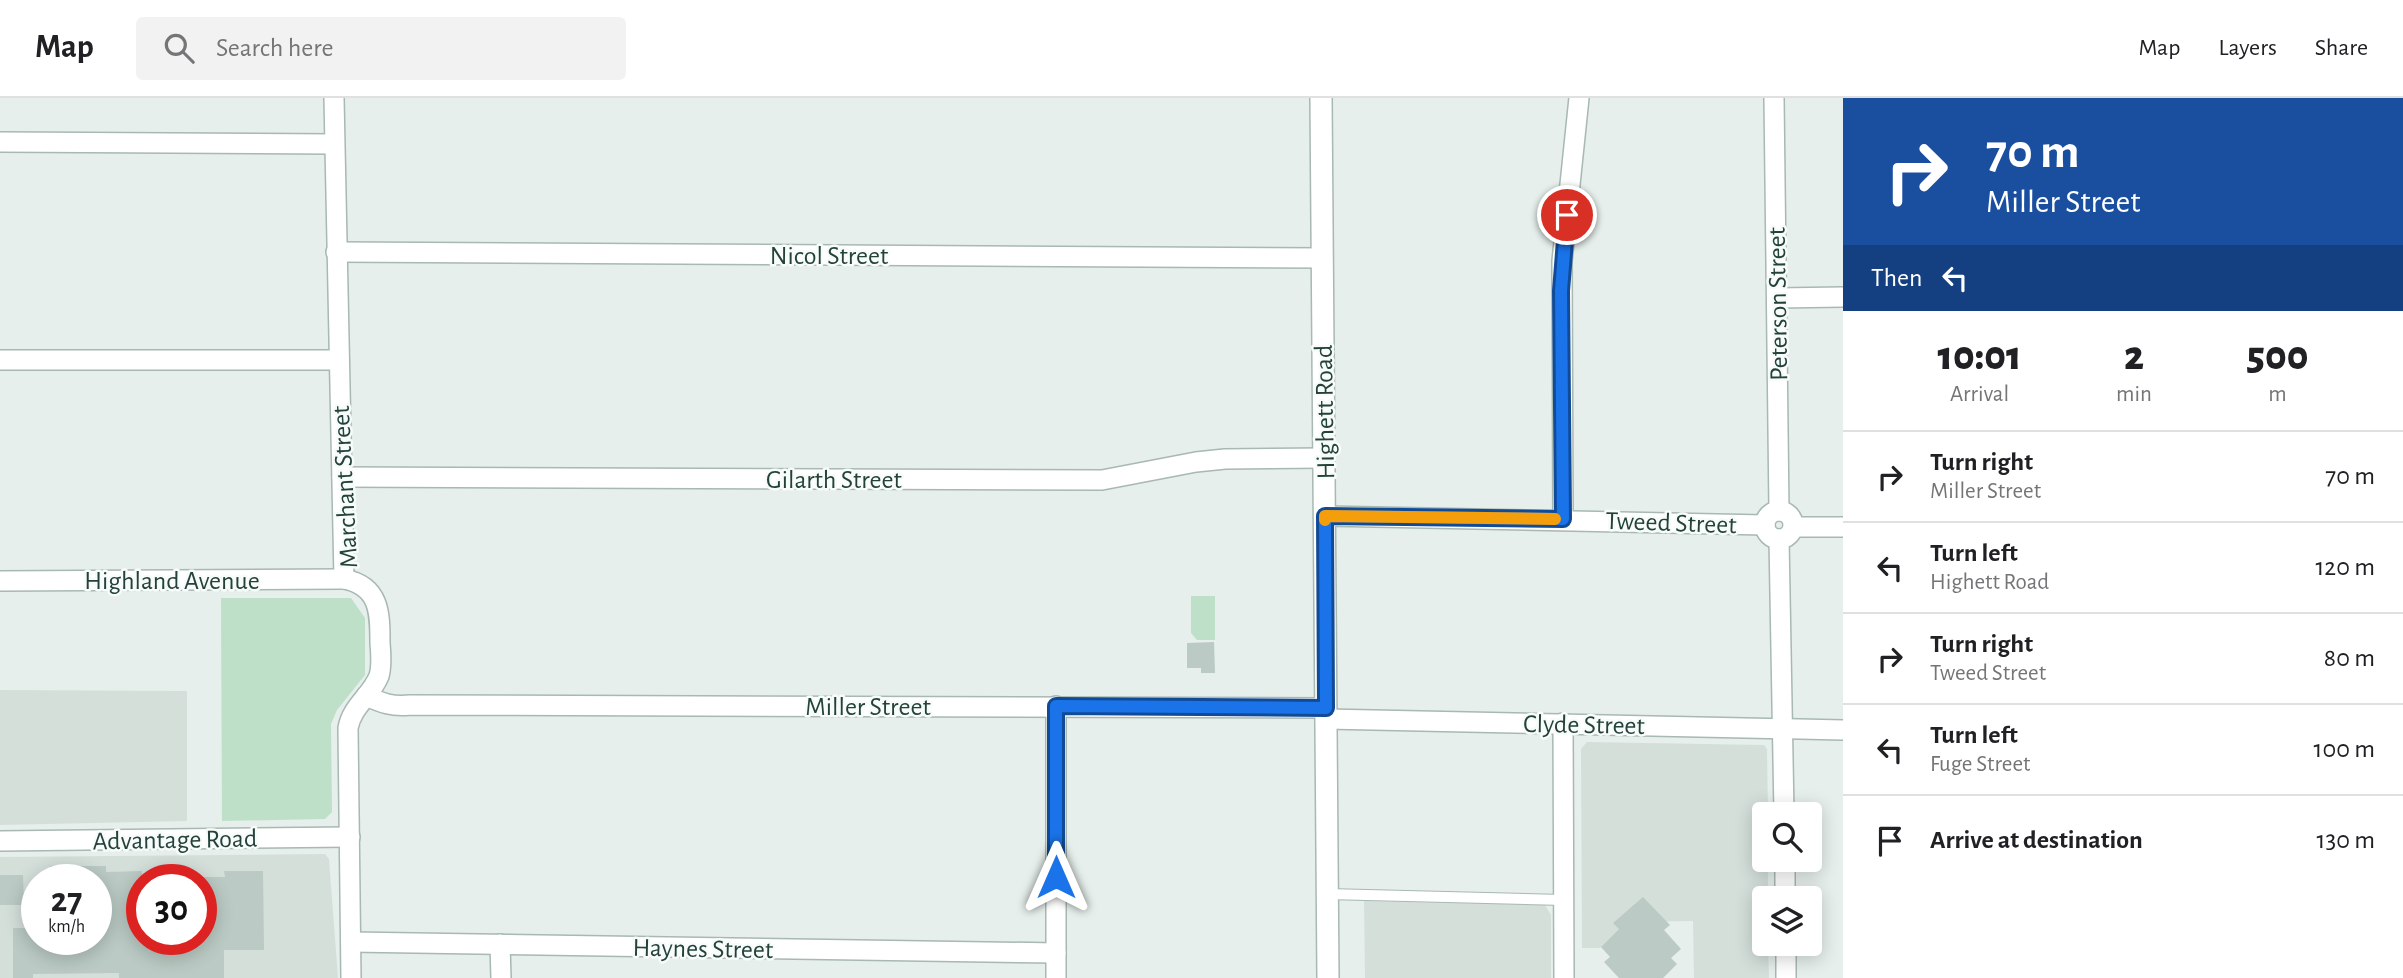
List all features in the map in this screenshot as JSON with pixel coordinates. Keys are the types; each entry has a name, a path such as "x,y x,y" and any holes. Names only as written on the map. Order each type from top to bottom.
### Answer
{"street":[{"name":"Marchant Street","path":"334,98 344,579 366,588 377,606 380,615 381,655 378,679"},
{"name":"Highett Road","path":"1321,98 1328,978"},
{"path":"1563,519 1562,261 1579,98"},
{"name":"Peterson Street","path":"1774,98 1784,802"},
{"path":"0,142 334,144"},
{"name":"Nicol Street","path":"336,252 1322,258"},
{"path":"1777,298 1843,297"},
{"path":"0,360 338,360"},
{"name":"Gilarth Street","path":"342,477 1102,480 1226,459 1324,458"},
{"name":"Tweed Street","path":"1325,516 1843,527"},
{"name":"Highland Avenue","path":"0,581 344,579"},
{"path":"351,978 348,728 354,711 378,679 410,705"},
{"name":"Miller Street","path":"366,696 387,705 1056,706 1326,714"},
{"path":"1056,706 1056,978"},
{"name":"Clyde Street","path":"1326,714 1843,730"},
{"path":"1563,723 1564,978"},
{"name":"Advantage Road","path":"0,841 350,837"},
{"name":"Haynes Street","path":"351,942 1056,953"},
{"path":"500,944 501,978"},
{"path":"1786,956 1786,978"}],"lane":[{"path":"1327,894 1564,900"}],"shaded area":[{"path":"0,690 187,691 187,821 0,825"},
{"path":"1587,742 1764,745 1767,749 1768,802 1752,802 1752,872 1768,872 1768,886 1752,886 1752,956 1768,956 1769,978 1694,978 1693,921 1626,922 1600,948 1582,948 1581,749"},
{"path":"325,854 329,859 338,978 0,978 0,857"},
{"path":"1364,901 1545,905 1551,915 1551,978 1365,978"}],"green space":[{"path":"1191,596 1215,596 1215,640 1197,640 1191,633"},
{"path":"221,598 351,598 365,618 365,675 337,710 331,724 332,812 325,819 222,821"}],"building":[{"path":"1214,642 1215,673 1201,673 1201,668 1187,668 1187,643"},
{"path":"126,871 126,955 217,955 217,877 225,877 224,871 263,871 264,950 224,950 224,978 119,978 119,973 33,974 33,978 13,978 13,928 21,928 21,955 112,955 112,872"},
{"path":"0,875 21,875 21,905 0,905"},
{"path":"1643,897 1670,925 1664,930 1681,949 1671,958 1677,964 1663,978 1619,978 1604,962 1610,957 1601,947 1619,929 1613,923"}],"slow traffic":[{"path":"1325,520 1325,516 1555,519"}],"route":[{"path":"1056,877 1056,706 1326,708 1325,516 1563,519 1561,291 1567,215"}]}
